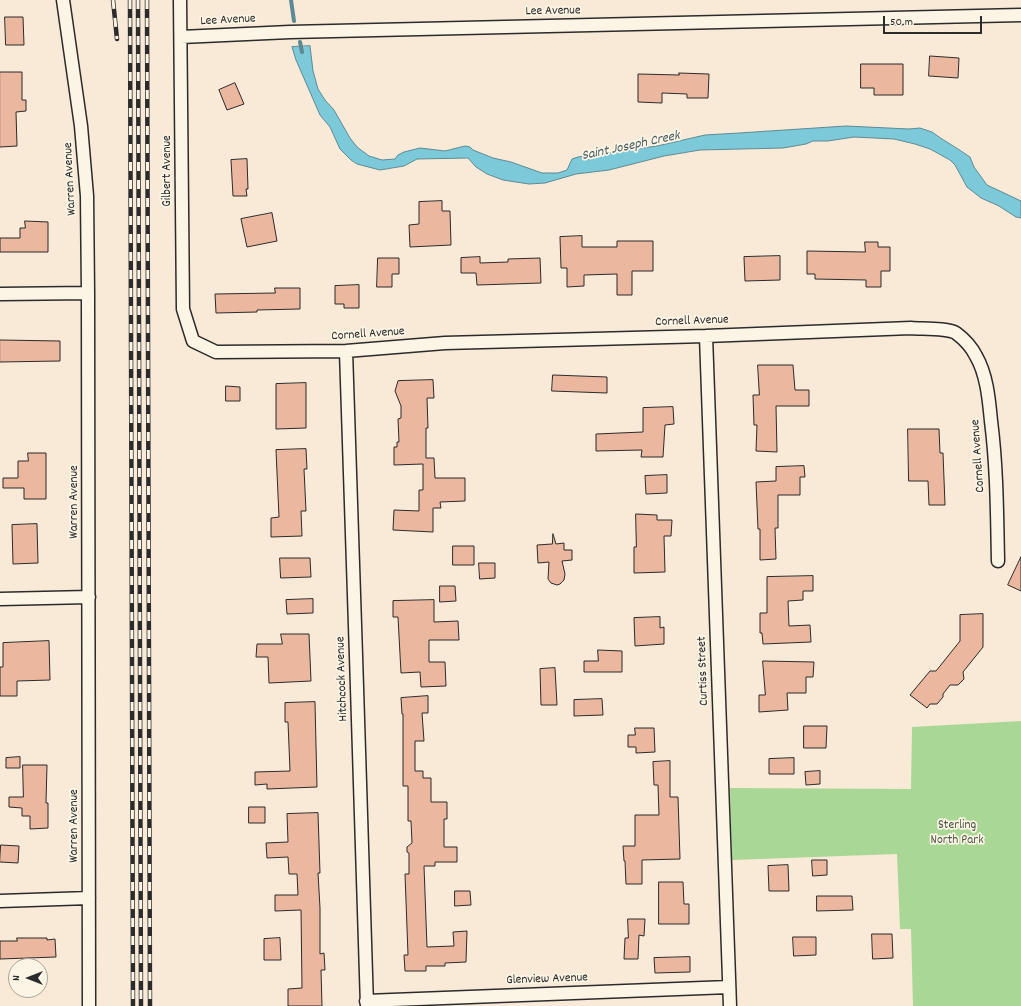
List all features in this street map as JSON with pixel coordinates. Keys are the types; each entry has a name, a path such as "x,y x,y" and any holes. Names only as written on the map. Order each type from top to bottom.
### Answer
{"street":[{"name":"Warren Avenue","path":"63,0 81,126 87,196 89,1006"},
{"name":"Gilbert Avenue","path":"180,0 183,309 193,341"},
{"name":"Lee Avenue","path":"181,38 304,32 1021,15"},
{"path":"0,294 88,293"},
{"name":"Cornell Avenue","path":"193,341 216,352 346,351 446,343 706,336 911,328 955,332 976,356 984,375 995,450 998,561"},
{"name":"Curtiss Street","path":"706,336 730,1006"},
{"name":"Hitchcock Avenue","path":"346,351 366,1004"},
{"path":"0,599 89,597"},
{"path":"0,901 89,898"},
{"name":"Glenview Avenue","path":"366,1004 729,987"}],"green space":[{"name":"Sterling North Park","path":"1021,721 1021,1006 913,1006 911,929 900,929 897,854 732,860 730,788 911,789 912,727"}],"water":[{"path":"310,46 313,71 318,89 334,110 357,147 369,156 382,160 395,159 398,155 404,152 420,148 445,151 465,146 493,158 511,162 542,173 558,173 567,170 572,159 578,157 657,146 705,135 846,126 909,129 920,128 932,132 970,157 974,167 987,185 1021,201 1021,218 1016,217 999,206 981,198 967,187 955,165 950,160 930,149 894,139 854,137 828,141 813,141 806,144 783,148 700,150 664,156 609,170 576,174 545,183 529,184 503,180 487,174 476,167 468,158 417,159 404,166 380,170 357,164 351,160 340,149 330,127 320,115 296,60 292,47"}],"building":[{"path":"5,17 23,17 24,45 6,45"},
{"path":"930,56 959,58 958,78 929,76"},
{"path":"861,64 903,64 903,95 874,95 874,88 861,88"},
{"path":"0,72 22,72 22,100 26,100 26,111 16,112 17,146 0,147"},
{"path":"679,73 709,74 708,98 687,98 687,94 662,93 662,103 638,102 638,74 679,75"},
{"path":"235,83 244,104 227,110 219,90"},
{"path":"247,159 247,196 233,196 231,160"},
{"path":"442,201 442,211 450,211 451,245 410,247 409,225 419,224 419,202"},
{"path":"272,213 277,241 247,247 241,219"},
{"path":"25,221 48,222 48,252 0,252 0,238 20,238 20,228 25,228"},
{"path":"582,236 582,247 617,247 617,241 653,241 653,271 632,271 632,295 617,295 617,274 584,275 584,286 567,287 567,268 561,268 560,237"},
{"path":"865,242 878,242 878,247 890,247 890,271 881,271 881,287 866,287 866,280 815,279 815,274 807,274 807,251 865,252"},
{"path":"780,256 780,280 745,281 744,257"},
{"path":"480,257 480,263 508,262 508,259 540,258 541,283 477,285 476,273 461,273 461,258"},
{"path":"378,258 399,258 399,274 392,274 392,287 377,287"},
{"path":"359,285 359,308 344,308 344,304 335,304 335,286"},
{"path":"275,288 300,288 300,309 216,313 215,294 275,293"},
{"path":"0,340 60,341 60,361 0,362"},
{"path":"758,365 793,365 795,390 809,390 809,406 776,406 777,452 756,451 757,425 754,425 753,395 759,395"},
{"path":"553,375 607,377 607,393 552,391"},
{"path":"433,380 434,398 427,398 428,428 426,428 426,458 434,458 435,478 465,478 465,501 440,502 441,508 433,508 433,532 393,530 394,510 419,511 419,490 423,490 423,464 394,465 394,447 397,447 397,442 399,442 398,419 401,418 401,406 395,391 398,381"},
{"path":"306,383 306,428 276,429 276,384"},
{"path":"226,386 240,387 240,401 226,401"},
{"path":"673,407 674,424 665,425 663,457 641,457 642,450 596,451 596,434 643,432 643,408"},
{"path":"908,429 939,429 940,453 943,453 945,505 929,505 928,481 909,481"},
{"path":"306,449 307,469 304,469 306,511 301,511 302,536 271,537 271,518 279,517 276,450"},
{"path":"28,453 46,453 46,499 24,499 24,488 3,488 3,478 18,478 18,461 28,461"},
{"path":"804,466 805,477 800,477 800,495 778,495 778,528 775,528 776,559 760,560 760,529 758,529 756,482 776,481 776,467"},
{"path":"667,475 667,493 646,494 645,476"},
{"path":"636,514 657,515 657,520 672,520 671,536 664,536 665,572 634,573"},
{"path":"37,524 38,563 13,564 12,525"},
{"path":"553,534 556,544 564,543 564,550 572,550 572,560 562,561 565,574 564,580 557,585 551,583 548,579 549,562 538,563 537,545 552,544"},
{"path":"453,546 474,546 474,565 453,565"},
{"path":"1021,557 1021,591 1008,585"},
{"path":"280,558 310,558 311,577 281,578"},
{"path":"479,563 495,563 495,578 480,579"},
{"path":"813,576 813,591 803,591 803,600 788,601 789,626 810,625 811,642 763,644 762,633 760,633 760,613 767,613 767,577"},
{"path":"440,586 455,586 456,601 440,602"},
{"path":"313,599 313,613 287,614 286,600"},
{"path":"434,600 434,622 458,621 459,640 429,640 429,662 445,662 446,686 421,687 420,672 401,673 398,617 393,617 393,601"},
{"path":"983,614 983,647 963,672 964,679 958,685 950,685 937,704 930,704 927,708 910,695 930,671 936,671 960,641 960,615"},
{"path":"660,617 660,628 664,627 664,644 635,646 634,618"},
{"path":"281,634 309,634 311,681 269,683 268,657 256,657 257,644 282,644"},
{"path":"49,641 50,680 17,681 17,696 0,696 0,667 3,667 3,643"},
{"path":"598,650 622,651 622,672 584,672 584,661 598,661"},
{"path":"763,661 814,662 813,677 806,677 806,693 787,693 788,710 759,712 759,695 765,695"},
{"path":"555,668 557,705 541,705 540,669"},
{"path":"428,696 428,713 422,713 424,741 415,741 415,771 423,771 423,778 431,778 431,802 447,802 447,819 444,819 444,847 457,847 457,862 435,862 435,866 424,866 427,947 454,946 453,932 467,931 466,962 445,963 445,966 426,966 426,971 405,971 404,955 408,955 405,874 409,874 409,853 407,852 407,847 412,843 411,821 408,821 408,786 403,786 403,714 401,698"},
{"path":"602,699 603,715 574,716 574,700"},
{"path":"315,702 317,787 267,789 267,784 255,785 255,772 290,771 288,722 285,722 285,703"},
{"path":"804,726 827,726 826,748 804,748"},
{"path":"635,728 654,728 655,752 636,753 636,747 628,747 628,735 635,735"},
{"path":"20,757 20,768 6,768 6,758"},
{"path":"794,758 794,774 769,774 769,759"},
{"path":"670,761 670,797 678,797 680,859 642,860 642,884 626,884 623,846 635,846 635,815 659,815 658,785 654,785 653,762"},
{"path":"23,765 47,765 46,803 48,803 48,828 30,829 30,816 22,816 22,808 9,807 9,797 23,797"},
{"path":"820,771 820,784 806,785 805,772"},
{"path":"249,807 265,807 265,823 249,823"},
{"path":"318,813 320,954 324,953 325,970 321,970 322,1006 288,1006 288,989 302,988 301,910 275,911 275,895 298,895 297,874 289,874 288,857 267,858 266,843 288,842 287,814"},
{"path":"1,845 19,846 18,863 0,862"},
{"path":"812,860 827,860 827,875 813,876"},
{"path":"788,865 789,891 769,891 768,866"},
{"path":"659,882 683,882 684,904 689,904 689,924 659,924"},
{"path":"455,891 470,891 471,905 455,906"},
{"path":"817,896 852,896 853,910 817,911"},
{"path":"628,919 645,919 644,936 639,935 638,959 624,959 625,938 628,938"},
{"path":"872,934 892,934 893,958 873,959"},
{"path":"793,937 816,937 816,955 794,956"},
{"path":"17,938 47,938 47,940 55,939 56,957 0,959 0,941 17,941"},
{"path":"280,938 281,960 264,960 264,939"},
{"path":"690,957 690,972 655,973 654,958"}],"waterway":[{"name":"Saint Joseph Creek","path":"291,0 294,21"},
{"name":"Saint Joseph Creek","path":"300,42 302,52"}],"railway":[{"path":"113,0 117,39"},
{"path":"130,0 133,1006"},
{"path":"138,0 141,1006"},
{"path":"147,0 150,1006"}]}
